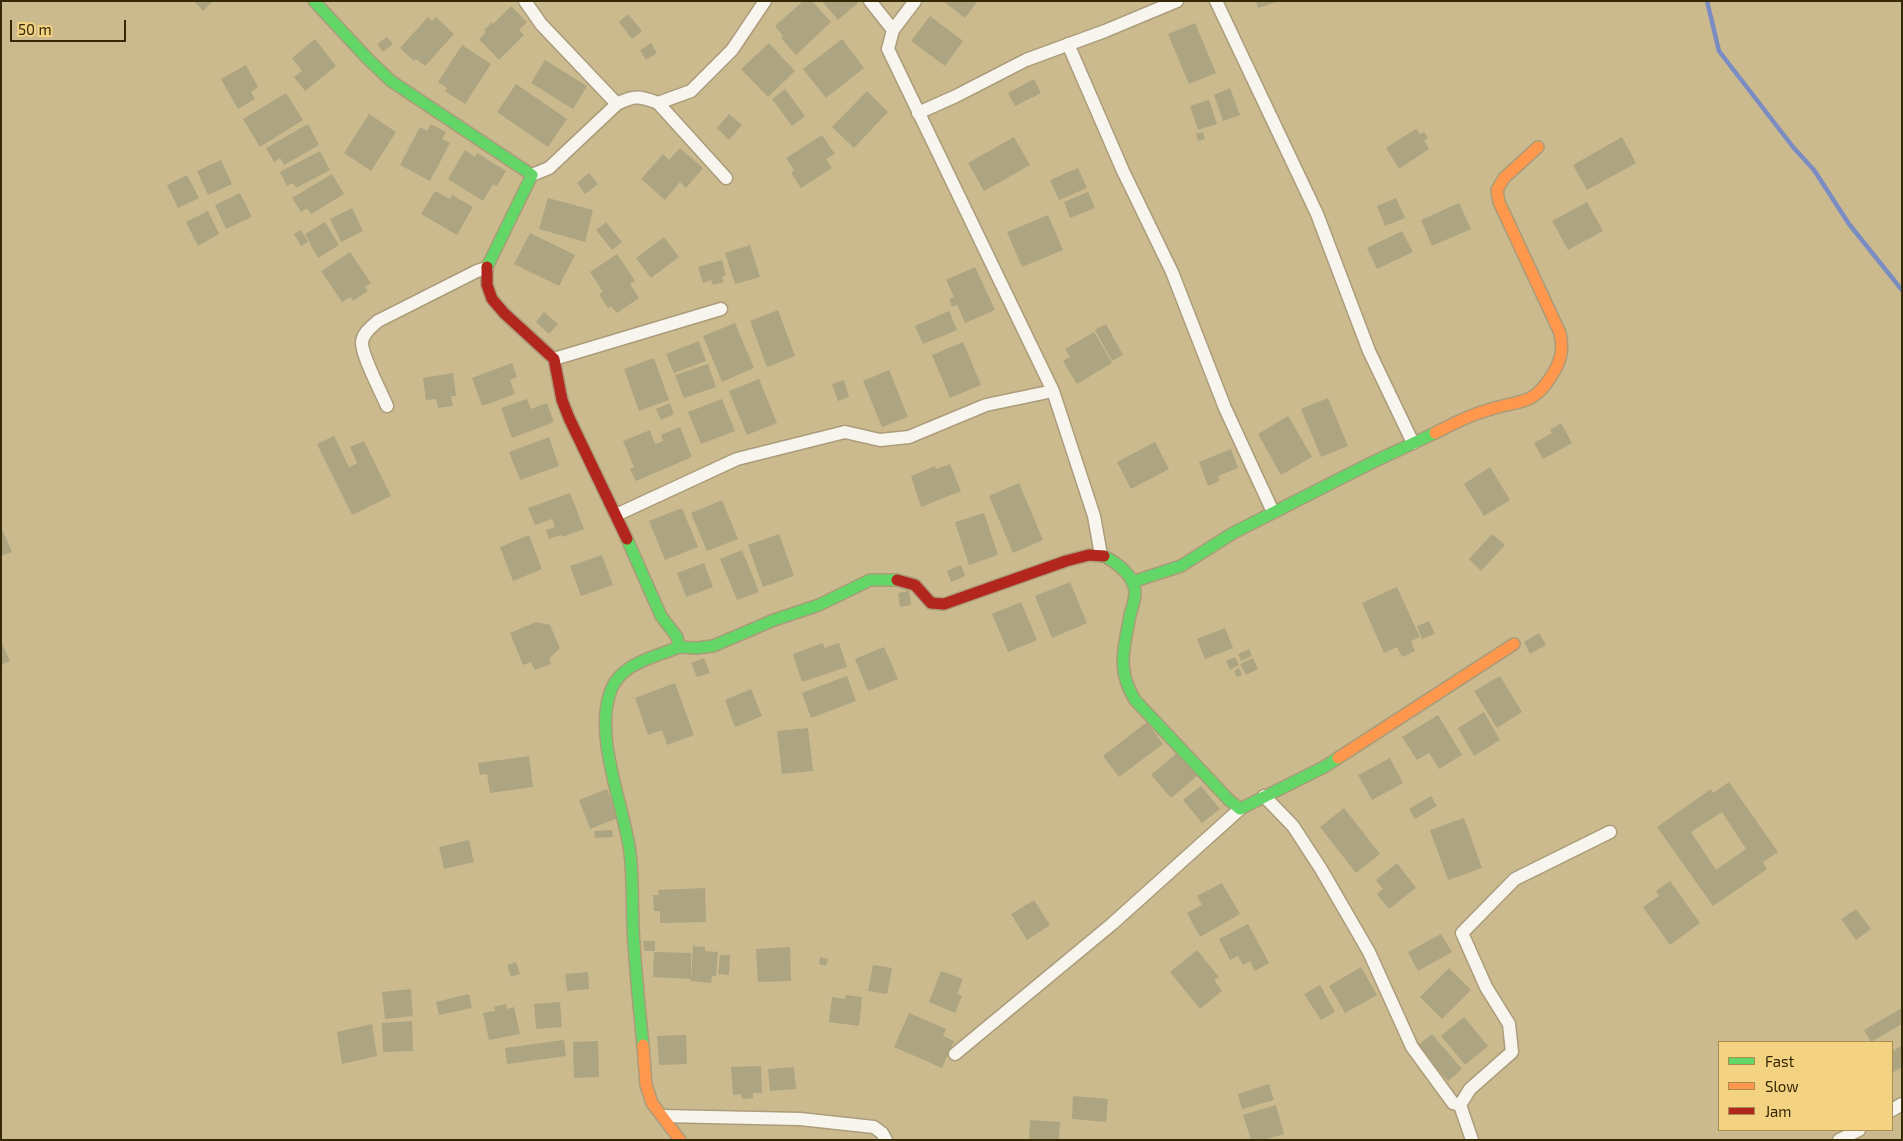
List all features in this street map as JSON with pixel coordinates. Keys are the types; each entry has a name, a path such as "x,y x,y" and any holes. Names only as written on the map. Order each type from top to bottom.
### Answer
{"street":[{"path":"314,1 391,81 532,175"},
{"path":"526,1 541,24 617,104"},
{"path":"658,103 691,91 732,50 765,1"},
{"path":"870,1 893,30"},
{"path":"915,1 893,30 888,49 1053,391 1094,516 1101,555"},
{"path":"918,113 1026,60 1177,1"},
{"path":"1216,1 1317,214 1369,351 1413,443"},
{"path":"1068,44 1123,171 1172,272 1225,408 1273,512"},
{"path":"679,647 677,636 661,616 616,515 569,418 562,400 554,359 504,313 492,299 487,285 487,268 532,175 549,168 617,104 630,97 643,97 658,103 726,178"},
{"path":"1132,582 1181,566 1233,532 1478,413 1522,402 1537,396 1546,386 1561,359 1563,346 1560,333 1499,202 1497,190 1504,178 1538,147"},
{"path":"387,406 364,354 362,342 367,330 378,322 477,271 487,268"},
{"path":"554,359 720,309"},
{"path":"616,515 737,459 845,432 880,440 909,437 986,404 1053,391"},
{"path":"680,1140 652,1102 646,1086 633,931 630,854 607,749 606,707 611,689 618,676 630,667 679,647 713,646 774,620 819,605 870,580 895,579 915,586 931,603 944,604 1066,561 1089,555 1101,555 1114,562 1127,574 1135,592 1134,605 1124,648 1123,670 1126,685 1136,700 1229,800 1240,809"},
{"path":"955,1054 1112,924 1240,809 1324,766 1514,644"},
{"path":"1264,796 1293,826 1321,869 1369,952 1412,1047 1453,1103 1460,1105"},
{"path":"1472,1140 1460,1105 1470,1088 1512,1052 1509,1024 1486,986 1462,934 1514,879 1610,832"},
{"path":"663,1116 800,1119 874,1127 882,1133 886,1140"},
{"path":"1838,1140 1857,1131"}],"building":[{"path":"194,1 213,1 203,11"},
{"path":"803,1 812,1 831,22 796,55 781,38 783,36 775,26"},
{"path":"822,1 857,1 858,3 838,20"},
{"path":"943,1 976,1 977,2 965,18"},
{"path":"1256,1 1276,1 1276,2 1258,8"},
{"path":"511,6 527,22 519,30 524,35 499,60 479,39 486,32 484,30"},
{"path":"628,14 642,31 632,39 619,22"},
{"path":"930,16 963,41 945,66 911,41"},
{"path":"428,17 432,21 436,17 454,34 425,66 416,59 414,61 400,48"},
{"path":"1195,23 1216,73 1189,84 1168,34"},
{"path":"387,37 393,44 383,52 377,44"},
{"path":"315,39 336,66 305,91 294,77 302,71 292,58"},
{"path":"842,39 864,68 826,98 803,69"},
{"path":"651,43 657,53 646,60 640,50"},
{"path":"769,43 795,71 768,97 741,69"},
{"path":"462,45 491,64 465,104 445,91 447,88 438,82"},
{"path":"545,60 587,86 573,109 531,83"},
{"path":"246,65 258,87 251,92 255,99 238,109 221,79"},
{"path":"1034,79 1041,93 1015,106 1008,93"},
{"path":"516,84 567,119 548,147 497,112"},
{"path":"1230,88 1240,115 1223,121 1214,95"},
{"path":"785,89 805,116 792,126 772,99"},
{"path":"867,91 888,112 854,148 832,127"},
{"path":"286,93 303,120 260,147 243,119"},
{"path":"1209,100 1217,124 1198,130 1190,106"},
{"path":"369,114 396,132 371,171 344,153"},
{"path":"729,114 742,125 729,140 717,128"},
{"path":"308,124 319,145 284,165 280,158 274,162 266,148"},
{"path":"431,124 446,132 442,139 450,143 430,181 400,165 420,127 427,131"},
{"path":"1416,129 1420,134 1424,132 1428,138 1424,140 1429,149 1399,169 1386,148"},
{"path":"1203,132 1205,139 1198,141 1196,134"},
{"path":"822,135 835,154 826,159 832,168 801,188 791,173 794,170 786,158"},
{"path":"1014,137 1030,165 984,191 968,163"},
{"path":"1622,137 1636,163 1587,190 1573,165"},
{"path":"680,148 703,168 686,188 680,182 665,200 641,179 663,154 669,160"},
{"path":"465,150 475,157 477,153 506,171 497,186 493,184 483,201 448,179"},
{"path":"320,151 330,170 296,188 293,183 287,186 280,172"},
{"path":"221,160 232,184 208,195 197,171"},
{"path":"1078,168 1087,188 1059,200 1050,180"},
{"path":"589,173 598,184 585,194 577,183"},
{"path":"332,174 344,194 311,214 307,208 301,212 292,198"},
{"path":"187,175 199,198 178,208 167,185"},
{"path":"435,191 450,199 452,195 473,207 457,235 421,214"},
{"path":"1088,192 1095,208 1070,218 1064,202"},
{"path":"240,193 252,217 226,229 215,205"},
{"path":"548,198 593,210 585,242 539,229"},
{"path":"1396,198 1405,218 1385,226 1377,206"},
{"path":"1587,202 1603,231 1568,250 1552,221"},
{"path":"1459,203 1471,229 1432,246 1421,220"},
{"path":"352,208 363,231 341,242 330,219"},
{"path":"208,211 219,234 198,246 186,222"},
{"path":"1048,215 1063,250 1022,267 1007,232"},
{"path":"325,222 339,245 318,258 305,234"},
{"path":"606,222 622,242 612,250 596,230"},
{"path":"301,230 308,242 301,246 294,234"},
{"path":"1402,231 1413,252 1377,269 1367,248"},
{"path":"530,233 575,255 559,286 514,264"},
{"path":"664,237 679,257 651,278 636,258"},
{"path":"750,245 760,277 735,284 725,253"},
{"path":"350,252 371,283 365,287 368,291 353,301 351,297 342,302 321,271"},
{"path":"617,254 635,281 630,284 639,298 617,313 611,306 608,308 599,294 603,292 590,272"},
{"path":"722,260 726,275 722,277 724,282 713,285 711,280 703,283 698,267"},
{"path":"975,267 995,310 965,323 957,305 952,307 949,299 954,297 946,280"},
{"path":"778,310 795,356 767,367 750,321"},
{"path":"949,311 957,330 923,344 915,326"},
{"path":"544,312 558,324 549,334 536,322"},
{"path":"735,323 754,368 722,382 703,336"},
{"path":"1106,324 1123,355 1112,361 1095,330"},
{"path":"1094,332 1112,363 1077,384 1063,361 1070,357 1065,349"},
{"path":"699,341 706,361 674,373 666,354"},
{"path":"963,342 981,385 950,398 932,355"},
{"path":"654,358 669,400 639,411 624,369"},
{"path":"512,363 517,377 510,380 515,394 482,406 472,378"},
{"path":"708,364 716,387 684,398 675,375"},
{"path":"889,370 908,417 882,427 863,381"},
{"path":"453,373 456,396 451,396 453,406 438,408 436,399 426,400 423,378"},
{"path":"759,379 777,423 747,435 729,391"},
{"path":"844,380 849,397 838,401 832,384"},
{"path":"1328,398 1348,446 1321,457 1301,409"},
{"path":"527,399 531,409 547,403 554,422 512,438 501,408"},
{"path":"722,399 735,431 701,444 688,412"},
{"path":"670,403 674,414 661,420 656,409"},
{"path":"1288,416 1312,457 1281,475 1258,434"},
{"path":"1561,423 1572,443 1543,459 1534,443 1552,433 1550,430"},
{"path":"680,427 692,457 636,481 630,469 634,467 623,441 650,430 655,444 663,441 661,435"},
{"path":"334,436 349,467 357,463 350,447 364,441 391,496 352,515 317,444"},
{"path":"549,437 559,466 520,480 509,452"},
{"path":"1155,442 1169,469 1131,489 1117,462"},
{"path":"1231,449 1238,468 1218,476 1220,481 1208,486 1199,462"},
{"path":"950,464 961,491 921,507 911,476 935,466 936,469"},
{"path":"1490,467 1510,500 1484,516 1464,484"},
{"path":"1019,483 1043,540 1013,553 989,496"},
{"path":"570,493 584,529 562,537 561,535 549,539 546,530 555,527 552,519 535,525 528,508"},
{"path":"722,500 738,539 707,551 691,513"},
{"path":"682,508 698,547 665,560 649,521"},
{"path":"984,513 998,555 969,565 955,522"},
{"path":"1,527 12,552 1,556"},
{"path":"779,534 794,576 763,587 748,545"},
{"path":"1492,534 1505,545 1481,571 1469,559"},
{"path":"529,535 542,569 513,581 500,547"},
{"path":"742,550 759,592 737,600 720,559"},
{"path":"602,555 613,585 581,596 570,566"},
{"path":"704,563 713,587 686,597 677,573"},
{"path":"961,565 965,576 951,582 947,571"},
{"path":"1070,582 1087,623 1052,638 1035,596"},
{"path":"1397,587 1420,637 1411,641 1415,651 1402,657 1397,647 1384,653 1362,603"},
{"path":"909,591 911,605 900,607 898,593"},
{"path":"1021,602 1037,640 1008,652 992,614"},
{"path":"1429,621 1435,634 1422,639 1417,626"},
{"path":"536,622 550,625 560,648 549,659 551,664 535,670 531,662 523,665 510,633"},
{"path":"1225,628 1233,648 1205,659 1197,639"},
{"path":"1539,633 1546,645 1530,654 1524,642"},
{"path":"1,642 10,661 1,665"},
{"path":"823,643 824,648 839,643 847,667 802,682 793,654"},
{"path":"884,647 898,679 868,691 855,659"},
{"path":"1249,649 1252,656 1241,661 1238,654"},
{"path":"1235,657 1239,665 1230,670 1226,661"},
{"path":"704,658 710,673 697,677 691,663"},
{"path":"1253,658 1258,669 1246,675 1240,664"},
{"path":"1239,668 1242,675 1237,677 1234,671"},
{"path":"847,676 856,701 811,718 802,693"},
{"path":"1500,676 1522,712 1497,728 1474,691"},
{"path":"675,683 694,735 667,745 662,730 648,735 635,698"},
{"path":"751,689 762,716 735,727 725,700"},
{"path":"1484,712 1500,740 1474,756 1458,728"},
{"path":"1438,715 1462,755 1439,769 1429,753 1417,760 1402,737"},
{"path":"1147,722 1163,744 1119,777 1103,756"},
{"path":"808,728 813,771 782,774 777,731"},
{"path":"1177,753 1197,776 1171,798 1151,775"},
{"path":"529,756 533,787 490,793 487,774 480,775 478,763"},
{"path":"1390,758 1403,783 1372,800 1358,775"},
{"path":"1729,782 1778,852 1763,862 1767,869 1713,906 1657,827 1711,789 1713,793","holes":["1722,812 1746,849 1716,870 1691,832"]},
{"path":"1201,786 1220,809 1202,823 1183,800"},
{"path":"607,789 618,818 590,829 579,800"},
{"path":"1431,796 1437,806 1415,819 1409,809"},
{"path":"1344,808 1380,854 1356,873 1320,827"},
{"path":"1464,818 1482,868 1448,880 1430,830"},
{"path":"612,830 613,837 595,838 594,831"},
{"path":"469,840 474,862 444,869 439,847"},
{"path":"1397,863 1416,888 1389,909 1377,894 1383,889 1376,880"},
{"path":"1670,881 1700,923 1670,945 1643,907 1659,896 1656,891"},
{"path":"1222,883 1240,914 1200,937 1187,913 1202,905 1197,896"},
{"path":"705,888 706,922 660,923 660,911 654,911 653,895 659,895 658,890"},
{"path":"1034,900 1050,925 1027,940 1011,914"},
{"path":"1856,909 1871,929 1856,940 1841,919"},
{"path":"1248,924 1269,963 1255,971 1250,961 1243,965 1238,956 1230,960 1219,939"},
{"path":"1441,934 1452,952 1418,971 1408,952"},
{"path":"643,941 655,941 655,951 644,951"},
{"path":"693,946 705,947 705,951 718,952 716,976 712,976 711,983 691,981"},
{"path":"790,947 791,981 758,982 756,949"},
{"path":"1197,950 1219,977 1214,980 1222,991 1200,1009 1170,972"},
{"path":"654,952 691,953 691,979 653,977"},
{"path":"720,955 730,955 729,975 718,974"},
{"path":"820,957 828,959 826,966 819,964"},
{"path":"516,962 520,974 511,977 507,965"},
{"path":"873,965 892,968 887,994 868,991"},
{"path":"1361,967 1377,995 1345,1013 1329,986"},
{"path":"1449,968 1471,990 1442,1019 1420,997"},
{"path":"941,971 963,979 957,994 962,996 955,1013 929,1002"},
{"path":"588,972 589,989 567,991 565,974"},
{"path":"1320,985 1335,1012 1321,1020 1304,994"},
{"path":"411,989 413,1016 385,1019 382,992"},
{"path":"469,994 472,1008 439,1015 436,1002"},
{"path":"846,995 862,997 859,1026 829,1022 832,997 845,999"},
{"path":"560,1002 562,1027 536,1029 534,1004"},
{"path":"506,1004 507,1009 514,1007 520,1034 489,1040 483,1013 495,1011 494,1007"},
{"path":"1902,1008 1902,1024 1873,1041 1870,1041 1864,1030"},
{"path":"909,1013 946,1029 943,1036 954,1041 942,1068 894,1047"},
{"path":"1464,1017 1488,1046 1465,1065 1441,1036"},
{"path":"412,1021 413,1051 383,1052 382,1023"},
{"path":"372,1024 377,1056 342,1064 337,1032"},
{"path":"1432,1034 1462,1069 1448,1081 1417,1046"},
{"path":"686,1035 687,1064 659,1065 657,1036"},
{"path":"564,1040 566,1056 507,1064 505,1048"},
{"path":"598,1041 599,1077 574,1078 573,1042"},
{"path":"1902,1045 1902,1067 1893,1072 1893,1051"},
{"path":"761,1066 762,1093 753,1093 753,1098 742,1099 741,1094 733,1095 731,1067"},
{"path":"794,1067 796,1089 770,1091 768,1069"},
{"path":"1269,1084 1274,1100 1242,1109 1238,1094"},
{"path":"1073,1096 1108,1099 1106,1122 1072,1119"},
{"path":"1276,1105 1284,1134 1264,1140 1251,1140 1243,1115"},
{"path":"1030,1120 1060,1122 1059,1140 1029,1140"}],"waterway":[{"path":"1707,1 1719,51 1793,147 1814,170 1849,224 1902,290"}],"traffic: fast":[{"path":"314,1 391,81 532,175 487,267"},
{"path":"1132,582 1181,566 1233,533 1371,463 1435,433"},
{"path":"627,539 661,616 677,637 679,647 713,646 774,620 819,605 870,580 897,580"},
{"path":"1104,556 1114,562 1129,576 1134,587 1135,593 1123,659 1123,668 1129,689 1135,700 1229,800 1240,809 1324,767 1338,758"},
{"path":"643,1045 634,943 630,853 608,749 606,708 611,690 622,673 640,662 679,647"}],"traffic: slow":[{"path":"1435,433 1472,415 1533,397 1547,382 1559,361 1562,348 1560,333 1499,202 1497,190 1504,178 1538,147"},
{"path":"1338,758 1514,644"},
{"path":"643,1045 646,1085 652,1103 680,1140"}],"traffic: jam":[{"path":"487,267 487,285 492,299 504,313 554,359 562,400 569,418 627,539"},
{"path":"897,580 915,585 931,603 944,604 1066,561 1089,555 1104,556"}]}
